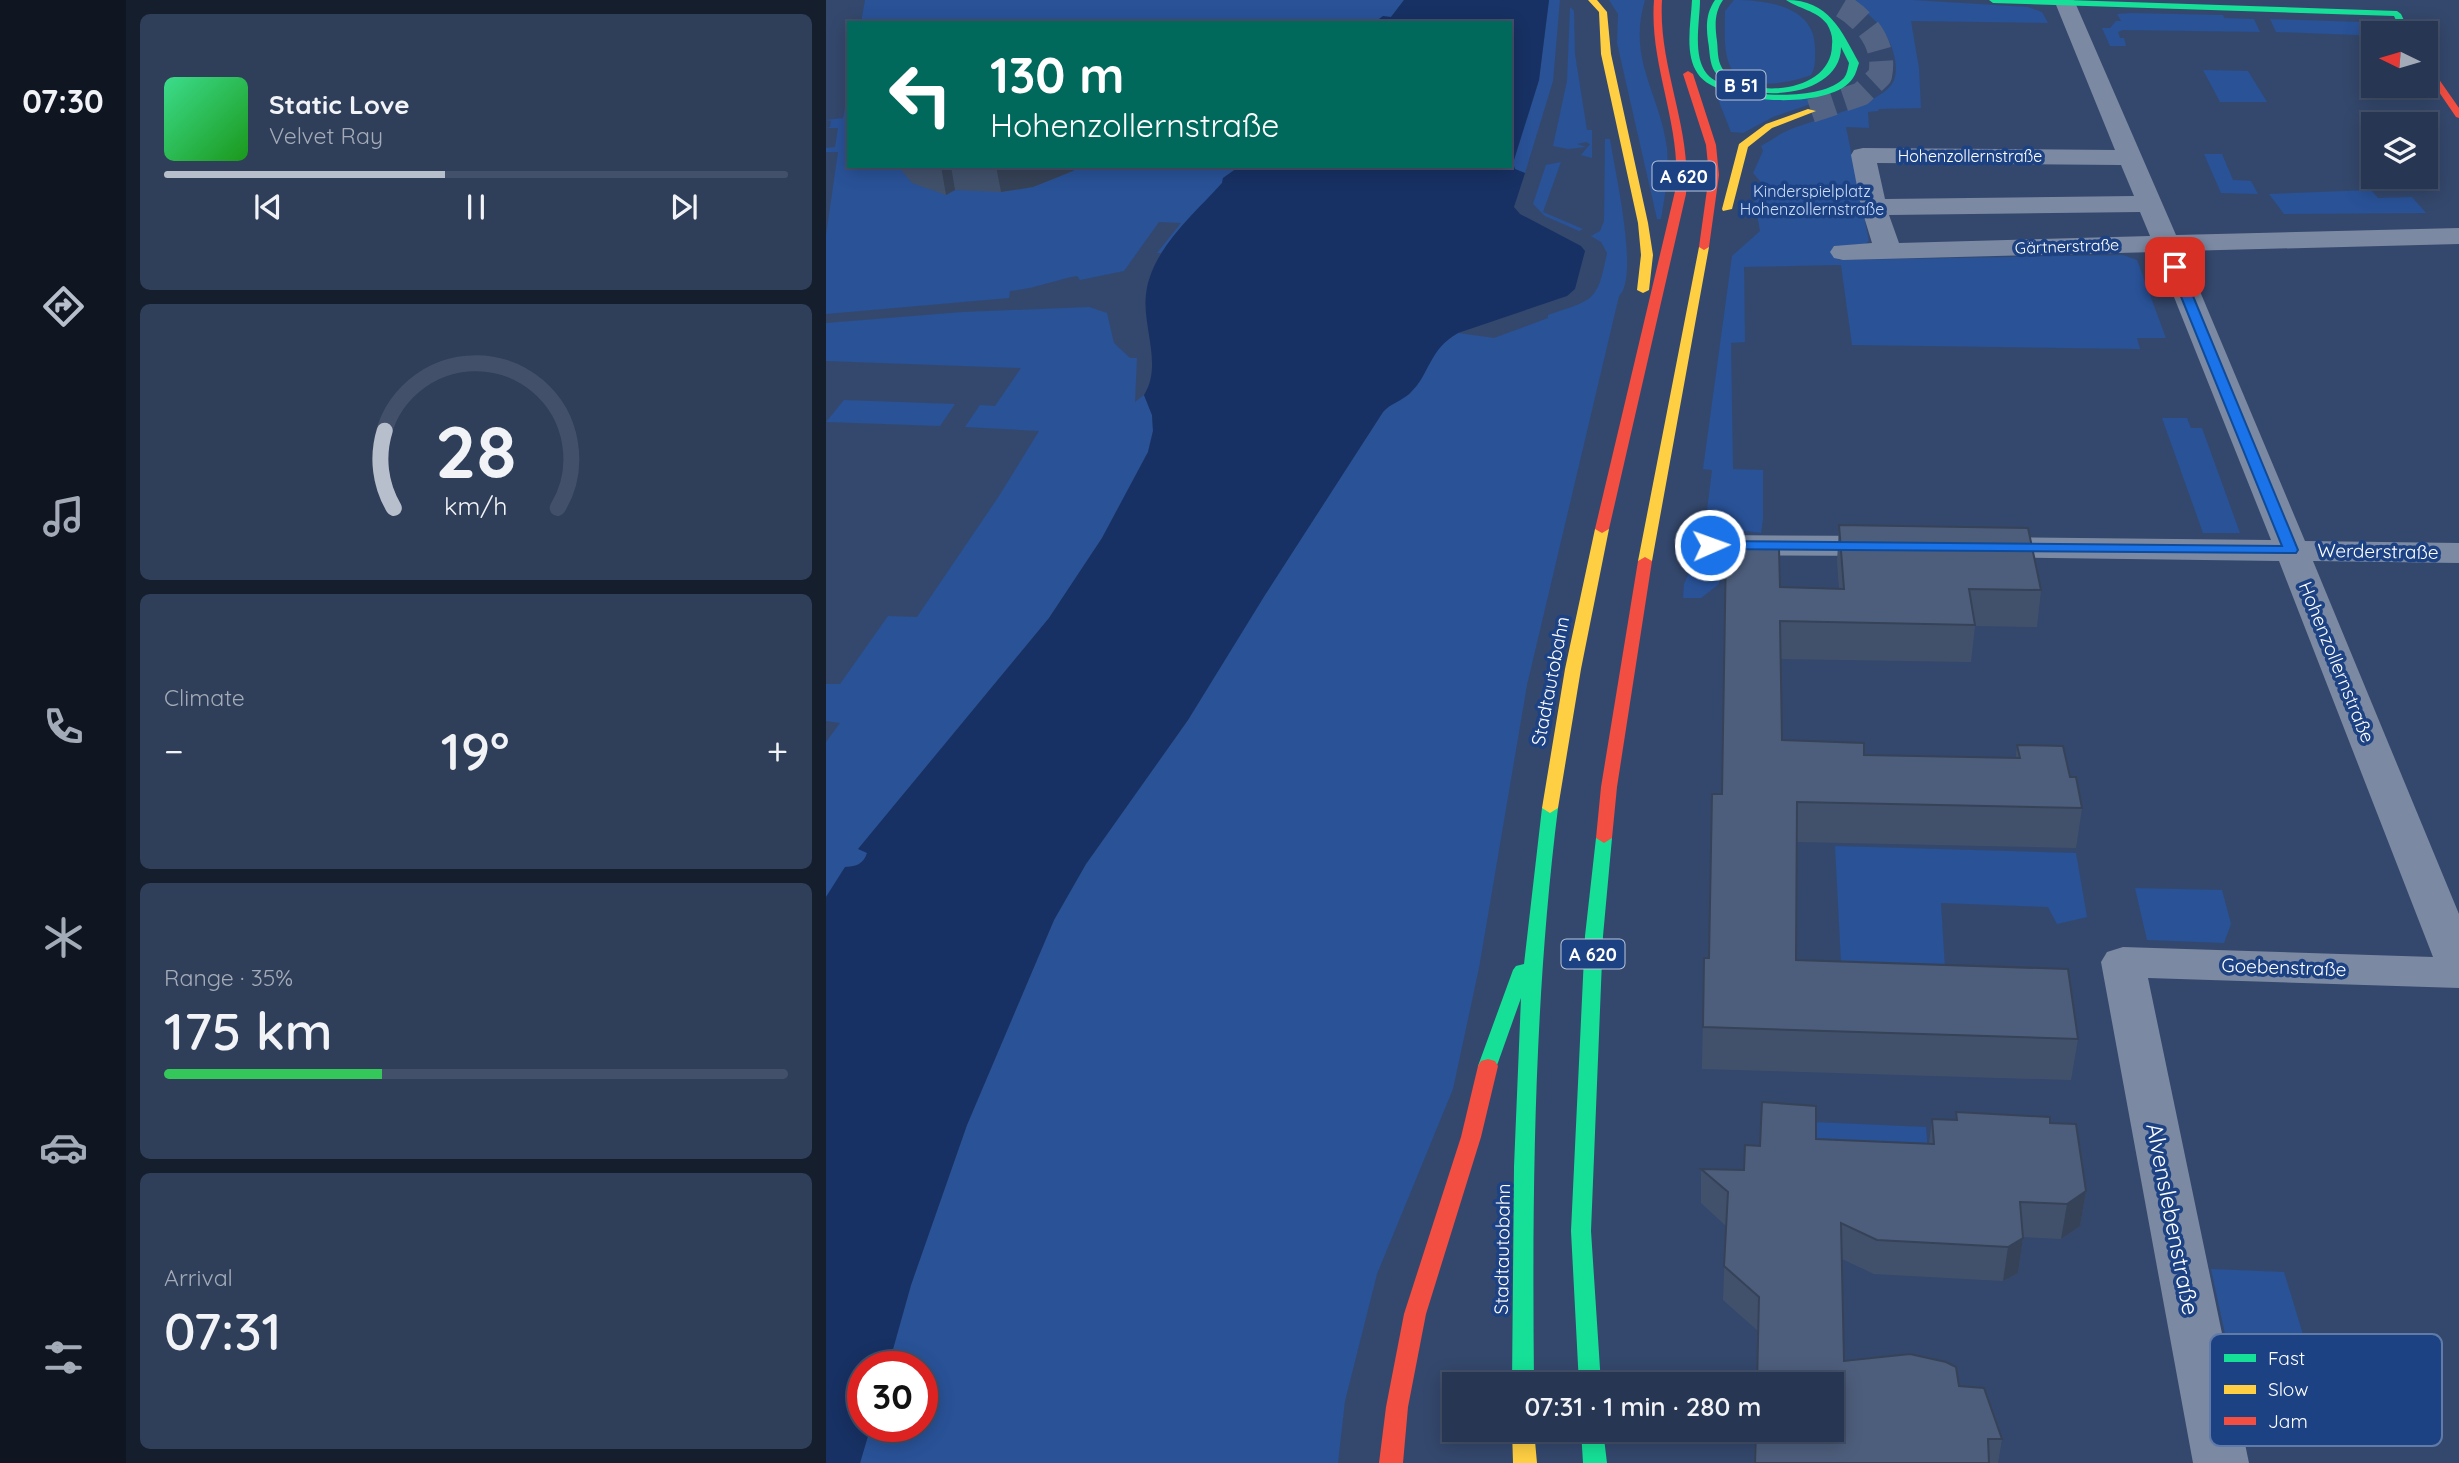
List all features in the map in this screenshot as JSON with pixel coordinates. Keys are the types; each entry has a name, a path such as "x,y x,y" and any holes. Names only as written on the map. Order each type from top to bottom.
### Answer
{"main road":[{"path":"1592,0 1603,12 1606,54 1643,223 1647,255 1642,297 1644,352"},
{"name":"Stadtautobahn","path":"1523,1372 1522,1237 1535,935 1560,738 1596,559 1677,217 1684,176 1677,126 1656,57 1655,16 1658,0"},
{"name":"A 620","path":"1589,1372 1581,1231 1586,1079 1594,936 1609,787 1643,573 1706,235 1714,174 1711,145 1681,57 1680,16 1684,0"},
{"path":"1696,0 1697,56 1702,74 1709,83 1748,95 1802,96 1841,86 1850,80 1854,68 1835,24 1826,15 1790,0"},
{"name":"B 51","path":"1719,0 1713,5 1710,16 1714,61 1725,78 1745,86 1792,88 1824,79 1836,68 1840,51 1835,24"},
{"path":"1993,0 2067,9 2399,7"},
{"path":"2244,0 2379,2 2399,7"},
{"path":"2438,84 2459,115"},
{"path":"1706,235 1722,218 1731,202 1743,146 1769,126 1811,111"},
{"path":"1391,1463 1397,1407 1415,1314 1471,1137 1492,1050 1535,935"},
{"path":"1524,1442 1525,1463"},
{"path":"1593,1442 1595,1463"}],"street":[{"name":"Hohenzollernstraße","path":"2067,9 2291,550 2459,967"},
{"name":"Hohenzollernstraße","path":"1888,251 1874,207 1863,155 2129,158"},
{"path":"1874,207 2148,204"},
{"name":"Gärtnerstraße","path":"1843,253 2459,236"},
{"name":"Werderstraße","path":"1710,545 2459,553"},
{"name":"Goebenstraße","path":"2126,975 2123,962 2459,972"},
{"name":"Alvenslebenstraße","path":"2126,975 2210,1406"}],"green space":[{"path":"865,0 1404,0 1391,17 1380,20 1387,21 861,21"},
{"path":"1549,0 1560,0 1553,81 1525,173 1514,169 1513,163 1539,80"},
{"path":"1609,0 1645,0 1640,21 1642,59 1667,148 1667,175 1661,219 1657,219 1617,43 1618,14"},
{"path":"1734,0 1774,4 1798,14 1813,34 1815,48 1811,75 1767,84 1744,80 1736,74 1728,60 1725,39 1725,11"},
{"name":"Kinderspielplatz Hohenzollernstraße","path":"1844,0 1913,0 2028,7 2042,12 2048,23 1911,21 1919,68 1921,108 1879,109 1868,112 1869,128 1846,127 1869,241 1862,246 1835,249 1839,260 2123,255 2137,260 2166,338 2137,338 2140,349 1852,345 1841,265 1744,267 1745,342 1731,343 1733,469 1763,470 1763,519 1761,533 1732,529 1706,518 1712,470 1703,469 1732,256 1760,231 1754,198 1766,188 1753,173 1763,151 1761,146 1789,130 1877,97 1888,89 1895,76 1892,48 1884,32 1860,8"},
{"path":"1570,7 1574,11 1575,54 1587,130 1592,130 1592,158 1581,155 1590,144 1586,142 1577,144 1586,147 1568,149 1553,146 1567,81"},
{"path":"2117,14 2223,15 2224,18 2254,19 2260,32 2123,30 2118,32 2120,38 2124,38 2126,46 2110,46 2102,28 2110,28 2116,21 2121,21"},
{"path":"2270,19 2361,22 2361,36 2276,32"},
{"path":"2203,70 2248,71 2267,102 2220,102"},
{"path":"1716,94 1831,97 1773,117 1743,133 1731,132"},
{"path":"847,97 847,168 1237,168 1223,178 1222,183 1161,253 1157,253 1181,223 1159,222 1124,271 1080,280 1077,276 1010,291 1009,298 826,314 826,235 838,152 826,152 826,148 835,147 838,128 826,128 830,127 831,121 826,120 843,118"},
{"path":"1605,139 1610,139 1624,221 1627,268 1625,285 1619,296 1527,685 1479,968 1453,1089 1377,1274 1345,1401 1338,1463 860,1463 866,1442 938,1442 938,1351 892,1351 911,1285 967,1125 1054,920 1086,864 1188,720 1383,412 1390,404 1410,394 1440,345 1458,333 1494,338 1548,318 1548,315 1575,306 1591,297 1600,282 1607,253 1601,242 1591,236 1600,231 1604,221"},
{"path":"2204,154 2222,154 2233,180 2251,181 2258,194 2221,193"},
{"path":"1561,162 1543,212 1583,229 1579,231 1545,216 1533,204 1546,165"},
{"path":"2371,190 2378,198 2412,197 2426,213 2284,214 2269,194"},
{"path":"1089,307 1107,313 1114,343 1130,358 1137,358 1135,402 1144,395 1152,415 1153,431 1148,452 1102,538 1049,618 859,848 867,853 864,860 845,867 826,897 826,742 840,723 826,721 826,684 840,684 888,616 917,617 999,496 1039,431 965,427 980,405 995,406 1021,368 826,361 826,323 963,312"},
{"path":"844,400 955,404 940,426 826,422"},
{"path":"2162,418 2187,418 2191,428 2202,428 2240,533 2203,533"},
{"path":"1721,569 1719,584 1701,598 1683,598 1684,584 1689,573"},
{"path":"1835,846 2076,853 2087,917 2057,924 2048,907 1941,903 1946,985 1842,981"},
{"path":"2135,888 2222,890 2231,924 2224,943 2147,940"},
{"path":"1813,1122 1926,1127 1930,1179 1813,1164"},
{"path":"2211,1269 2284,1272 2303,1334 2225,1334"}],"shaded area":[{"path":"1404,0 1549,0 1539,80 1513,163 1515,169 1525,173 1514,207 1520,214 1581,246 1585,251 1575,289 1567,296 1458,333 1441,347 1417,386 1383,412 1188,720 1086,864 1054,920 967,1125 911,1285 892,1351 847,1351 847,1442 866,1442 860,1463 826,1463 826,897 845,867 864,860 867,853 858,849 1049,618 1102,538 1148,452 1153,431 1152,415 1144,395 1152,371 1146,307 1150,278 1156,262 1175,234 1222,183 1223,178 1237,168 1512,168 1512,21 1379,19 1383,16 1391,17"}],"building":[{"path":"1839,525 2028,528 2041,590 1969,589 1975,625 1780,621 1782,740 1864,743 1864,755 2020,758 2017,745 2063,746 2070,777 2076,777 2082,808 1797,802 1796,960 2068,969 2078,1039 1703,1027 1704,958 1709,958 1712,794 1722,794 1726,548 1779,549 1780,587 1844,589"},
{"path":"1762,1102 1816,1106 1816,1139 1934,1144 1932,1119 1957,1120 1956,1112 2050,1117 2050,1123 2076,1124 2086,1191 2067,1204 2020,1202 2023,1238 2008,1247 1877,1240 1841,1223 1844,1361 1910,1354 1956,1367 1959,1386 1984,1388 2002,1439 1988,1439 1989,1463 1755,1463 1756,1442 1844,1442 1844,1372 1757,1372 1759,1297 1724,1266 1728,1192 1701,1169 1744,1170 1745,1145 1760,1146"}],"tunnel":[{"path":"1811,111 1861,94 1880,76 1880,52 1871,32 1855,15 1835,2"}],"traffic: fast":[{"path":"1696,0 1695,48 1699,67 1703,75 1716,85 1736,92 1787,97 1813,95 1834,89 1849,78 1854,63 1834,24"},
{"path":"1719,0 1712,12 1711,25 1718,70 1733,82 1772,91 1813,83 1828,72 1837,57 1837,38 1830,23 1813,9 1790,0"},
{"path":"1993,0 2397,14"},
{"path":"2397,14 2400,21"},
{"path":"1523,1372 1524,1167 1529,1023 1550,808"},
{"path":"1589,1372 1581,1231 1594,936 1604,838"},
{"path":"1488,1066 1522,970"},
{"path":"1593,1442 1595,1463"}],"traffic: slow":[{"path":"1592,0 1603,12 1606,54 1643,223 1647,255 1643,290"},
{"path":"1727,209 1743,146 1769,126 1811,111"},
{"path":"1645,561 1704,247"},
{"path":"1550,808 1573,669 1602,529"},
{"path":"1524,1442 1525,1463"}],"traffic: jam":[{"path":"1602,529 1681,194 1681,146 1657,37 1658,0"},
{"path":"1688,74 1711,145 1714,175 1704,247"},
{"path":"2438,84 2459,115"},
{"path":"1604,838 1609,787 1645,561"},
{"path":"1391,1463 1397,1407 1415,1314 1471,1137 1488,1066"}],"route":[{"path":"1710,545 2291,550 2175,267"}]}
